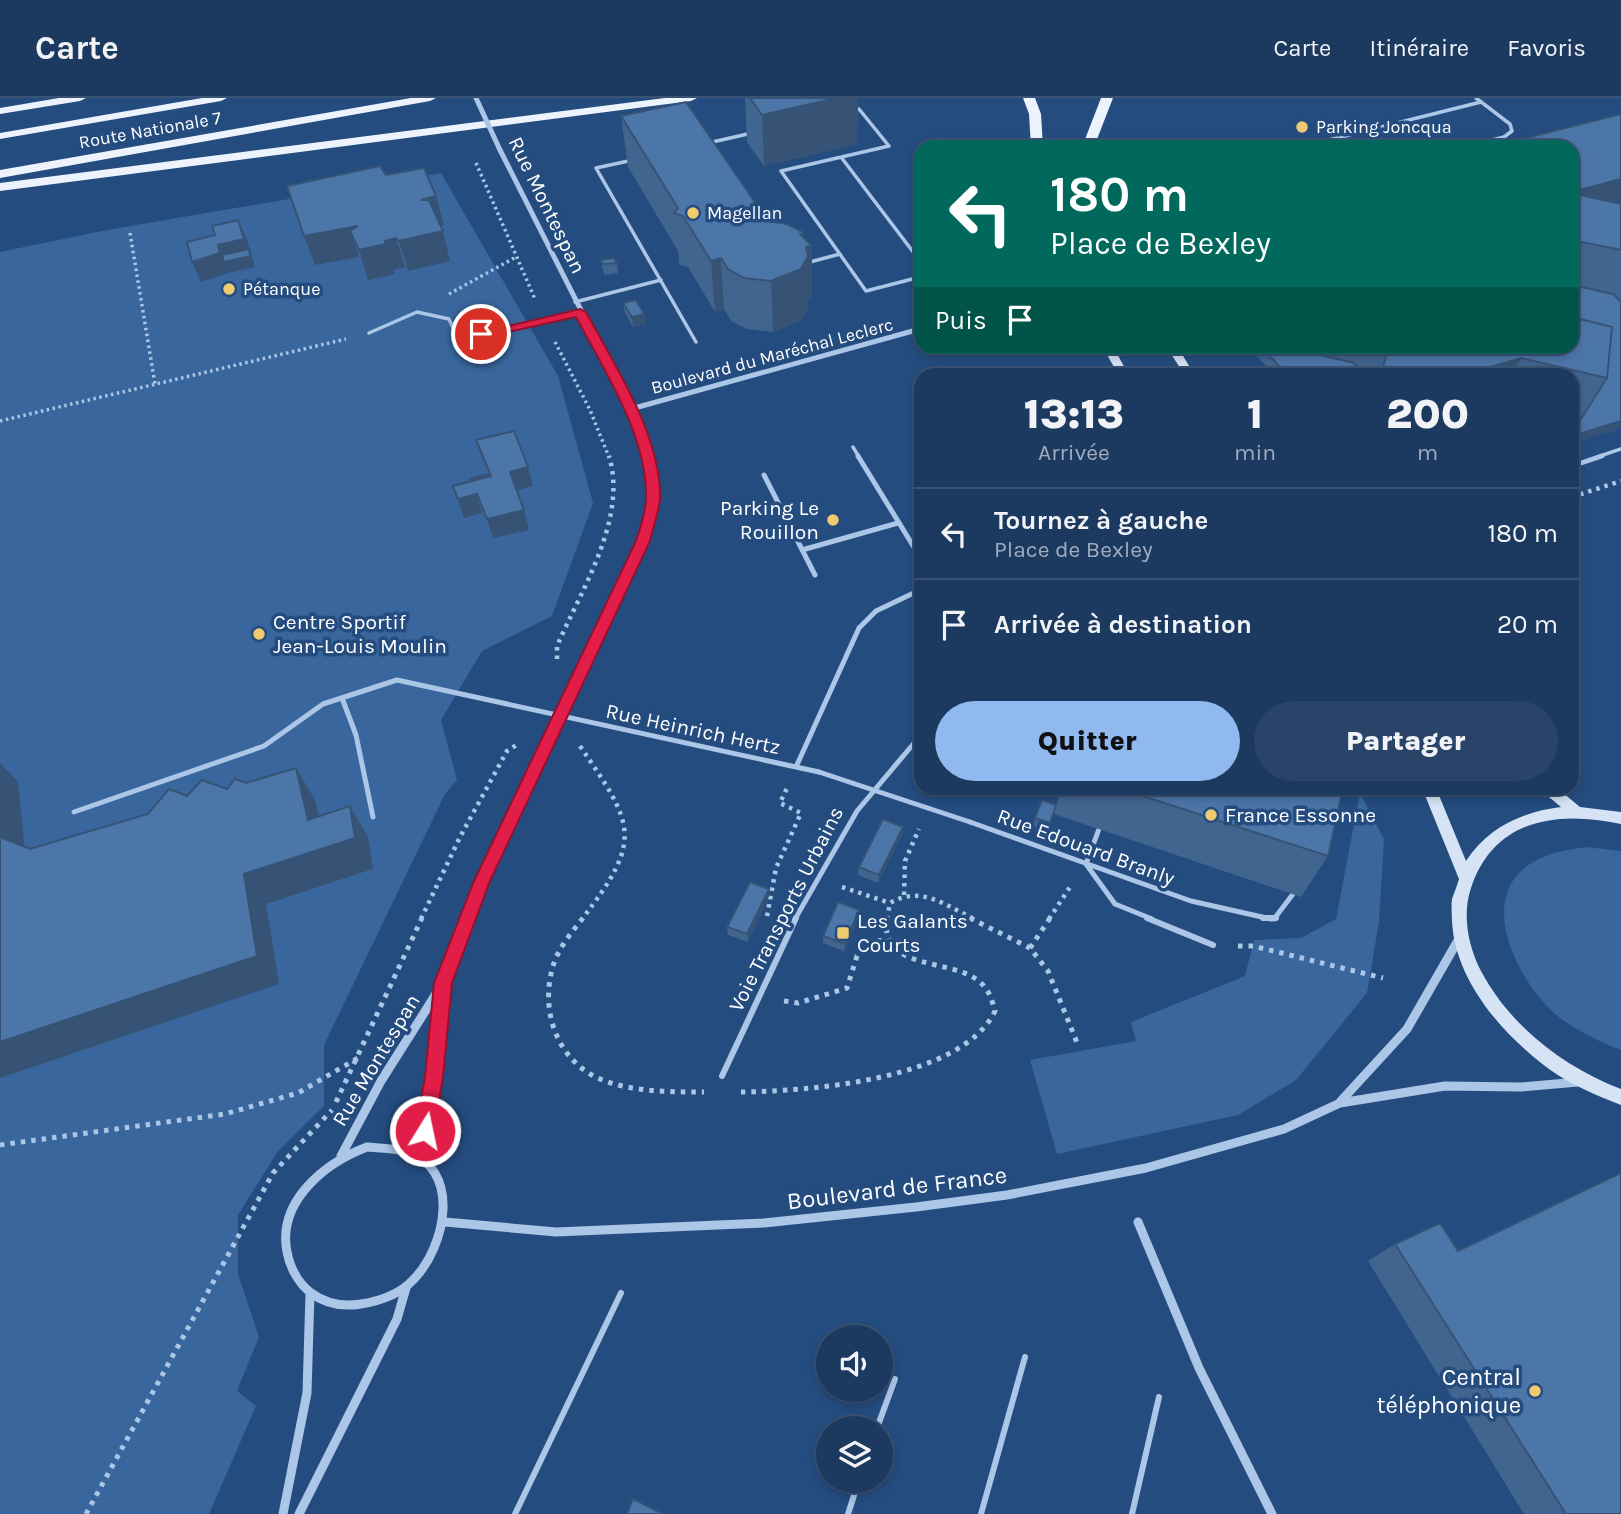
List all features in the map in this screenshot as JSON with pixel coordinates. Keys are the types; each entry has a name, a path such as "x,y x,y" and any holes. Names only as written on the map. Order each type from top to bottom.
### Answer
{"main road":[{"path":"0,111 80,98"},
{"name":"Route Nationale 7","path":"0,136 221,98"},
{"name":"Route Nationale 7","path":"0,174 430,98"},
{"path":"0,187 691,98"},
{"path":"1029,98 1035,114 1037,140"},
{"path":"1091,140 1107,98"},
{"path":"1432,795 1465,876"},
{"path":"1556,795 1576,812"},
{"path":"1621,818 1576,812 1539,816 1506,828 1481,849 1465,876 1458,903 1461,935 1475,975 1501,1015 1538,1051 1583,1081 1621,1097"}],"street":[{"name":"Rue Montespan","path":"341,1156 381,1081 443,983 482,881 643,541 653,499 649,466 631,409 475,98"},
{"name":"Boulevard du Maréchal Leclerc","path":"631,409 914,331"},
{"name":"Boulevard de France","path":"1340,1102 1406,1029 1461,935"},
{"name":"Rue Montespan","path":"420,1158 434,1077 443,983"},
{"name":"Boulevard de France","path":"445,1222 556,1232 764,1223 929,1206 1007,1195 1146,1168 1284,1129 1340,1102 1445,1087 1521,1087 1583,1081"},
{"path":"380,1146 409,1151 420,1158 430,1166 442,1187 445,1222 439,1245 428,1265 406,1287 391,1297 362,1306 334,1304 310,1293 290,1267 286,1253 288,1223 293,1206 309,1181 341,1156 367,1147 380,1146"},
{"path":"1138,1222 1199,1368 1272,1514"},
{"path":"299,1514 397,1319 406,1287"},
{"path":"284,1514 307,1393 310,1293"}],"lane":[{"path":"1476,98 1510,124 1512,131 1504,137 1492,140"},
{"path":"1329,140 1482,102"},
{"path":"847,112 859,109 889,146 781,171 866,291 914,279"},
{"path":"695,146 758,132"},
{"path":"708,143 715,154"},
{"path":"646,157 596,168 696,342"},
{"path":"841,157 914,253"},
{"path":"803,263 840,254"},
{"path":"575,302 661,280"},
{"path":"369,333 417,312 449,319 458,339 580,312"},
{"path":"853,447 914,547"},
{"path":"1579,464 1621,449"},
{"path":"764,475 815,575"},
{"path":"802,550 898,523"},
{"path":"796,767 859,628 876,611 914,593"},
{"path":"74,812 264,746 323,704 397,680 560,717"},
{"path":"342,698 356,735 373,817"},
{"name":"Rue Heinrich Hertz","path":"560,717 819,772"},
{"name":"Voie Transports Urbains","path":"722,1076 790,930 852,816 884,773 914,742"},
{"name":"Rue Edouard Branly","path":"819,772 970,822 1191,901 1274,920 1293,894"},
{"path":"1099,829 1086,864 1115,904 1213,945"},
{"path":"514,1514 621,1293"},
{"path":"981,1514 1025,1357"},
{"path":"881,1416 895,1378"},
{"path":"1132,1514 1159,1397"},
{"path":"848,1514 855,1493"}],"path":[{"path":"474,155 481,180 604,444 614,477 611,517 557,646 560,717 613,795 623,816 627,836 616,872 559,950 552,971 551,1024 562,1049 575,1066 610,1084 640,1090 715,1092"},
{"path":"130,233 155,384"},
{"path":"417,312 516,257"},
{"path":"0,421 369,333"},
{"path":"1579,495 1621,481"},
{"path":"86,1514 273,1173 331,1113 460,837 507,751 560,717"},
{"path":"776,868 801,813 780,803 796,767"},
{"path":"904,895 905,861 911,840 927,817"},
{"path":"1030,948 1086,864"},
{"path":"852,890 890,903"},
{"path":"728,1092 842,1084 905,1069 955,1051 978,1038 992,1025 995,1010 991,993 976,978 897,952 887,940 886,922 890,903 904,895 925,894 1030,948 1048,971 1078,1045"},
{"path":"1213,945 1253,946 1383,978"},
{"path":"0,1145 225,1114 298,1093 359,1057"}],"shaded area":[{"name":"Centre Sportif Jean-Louis Moulin","path":"441,173 558,376 593,503 552,616 482,651 441,720 457,780 445,794 324,1045 324,1106 278,1151 238,1215 238,1274 259,1337 237,1391 256,1406 209,1514 0,1514 0,252 107,230"},
{"path":"1361,795 1384,839 1379,922 1367,993 1296,1080 1238,1115 1057,1154 1030,1060 1136,1041 1131,1022 1245,976 1254,940 1301,938 1336,919"},
{"path":"1586,847 1621,851 1621,1050 1571,1025 1541,1000 1517,962 1508,941 1504,919 1506,898 1514,879 1530,864 1550,855"}],"building":[{"path":"750,98 837,98 762,115"},
{"path":"686,102 768,221 787,224 803,232 800,234 812,246 806,247 808,256 801,269 771,281 744,278 728,269 721,258 711,261 683,216 674,213 678,208 621,116"},
{"path":"1621,114 1621,179 1579,190 1579,140 1519,140"},
{"path":"380,166 386,175 424,168 436,196 421,200 429,200 443,231 399,241 396,238 385,241 386,244 359,250 350,231 358,226 304,236 287,186"},
{"path":"1579,195 1621,204 1621,250 1579,241"},
{"path":"238,220 244,239 218,245 220,253 192,262 187,242 215,235 212,226"},
{"path":"248,249 251,256 224,262 222,255"},
{"path":"614,258 617,263 602,264 601,260"},
{"path":"1579,287 1613,294 1621,302 1621,421 1579,434 1579,418 1607,378 1612,327 1579,319"},
{"path":"636,300 644,314 632,317 623,303"},
{"path":"1579,319 1612,327 1607,378 1579,371 1579,368 1564,368 1521,358 1487,368 1383,368 1387,354 1579,354"},
{"path":"1268,354 1316,354 1354,363 1358,368 1281,368"},
{"path":"514,431 528,467 510,472 524,510 487,519 477,494 458,499 453,486 491,476 476,440"},
{"path":"489,474 490,476 471,481 470,479"},
{"path":"296,768 308,820 350,806 355,838 244,874 257,956 0,1042 0,837 30,849 148,814 169,789 187,796 202,780 227,789 235,779 246,783"},
{"path":"1140,795 1341,795 1328,856"},
{"path":"1042,800 1056,805 1050,823 1035,818"},
{"path":"883,819 903,827 879,875 859,867"},
{"path":"750,882 769,889 747,934 727,927"},
{"path":"838,902 859,910 845,944 823,936"},
{"name":"Central téléphonique","path":"1621,1173 1621,1514 1566,1514 1395,1244 1440,1223 1458,1251"},
{"path":"633,1499 663,1514 627,1514"}],"place":[{"name":"Parking Joncqua","path":"1302,127"},
{"name":"Magellan","path":"693,213"},
{"name":"Pétanque","path":"229,289"},
{"name":"Parking Le Rouillon","path":"833,520"},
{"name":"Centre Sportif Jean-Louis Moulin","path":"259,634"},
{"name":"France Essonne","path":"1211,815"},
{"name":"Les Galants Courts","path":"843,933"},
{"name":"Central téléphonique","path":"1535,1391"}],"route":[{"path":"425,1131 434,1077 443,983 482,881 643,541 653,499 649,466 631,409 580,312 481,334"}]}
